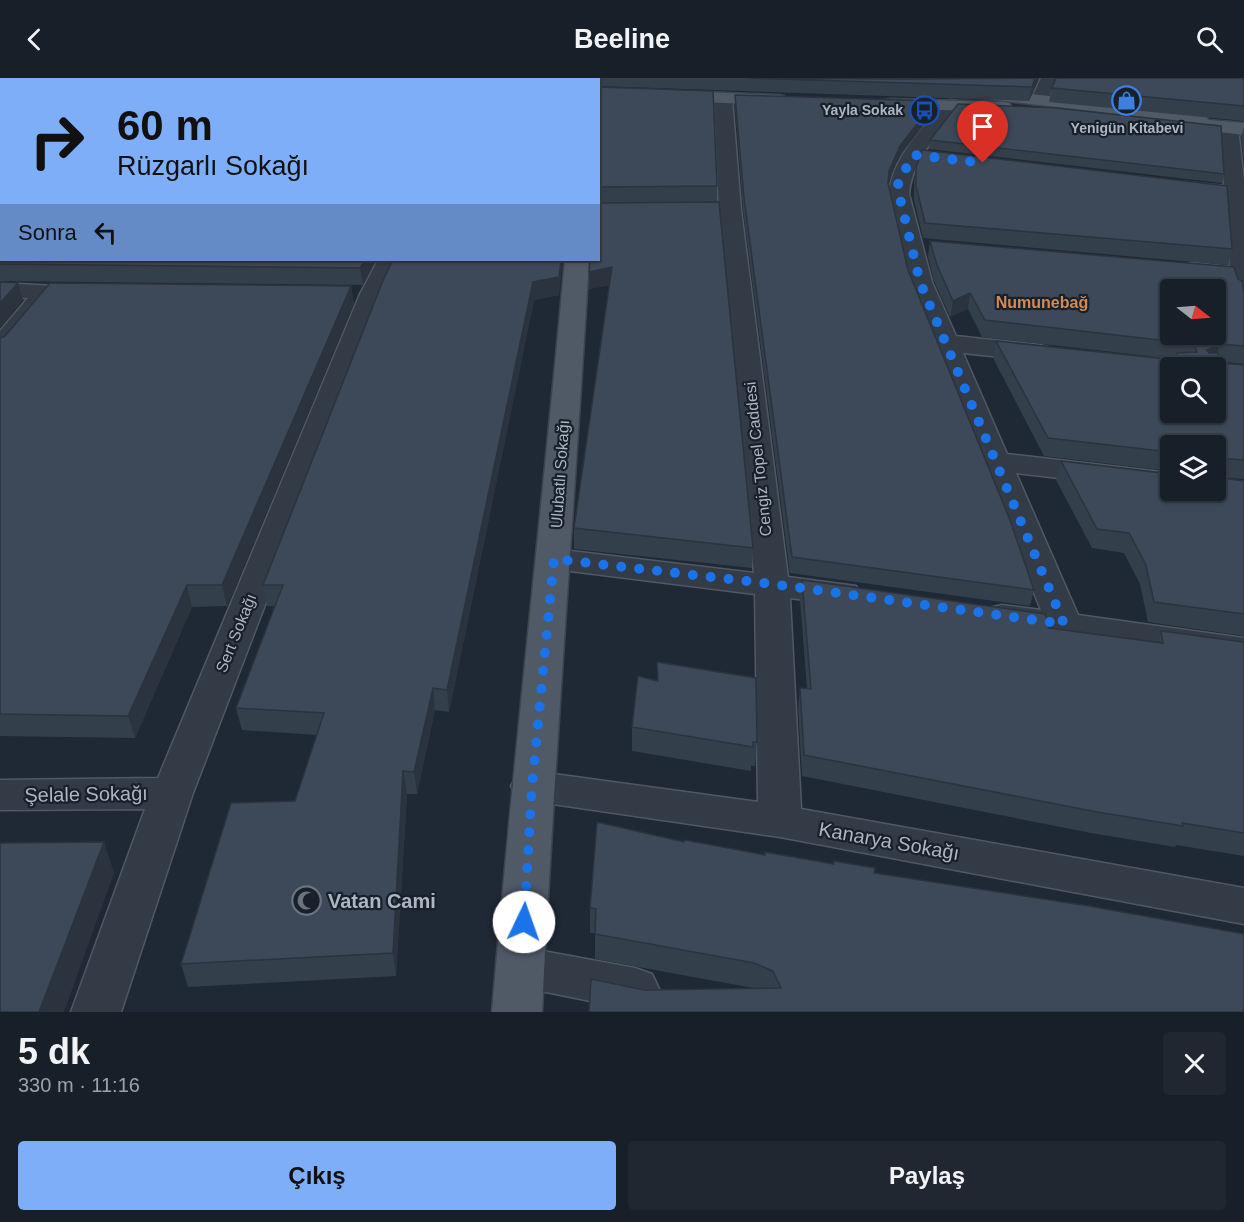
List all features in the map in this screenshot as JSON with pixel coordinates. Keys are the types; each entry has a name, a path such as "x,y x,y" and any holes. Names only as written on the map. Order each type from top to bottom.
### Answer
{"main road":[{"path":"926,88 1040,100 1239,127"},
{"path":"600,93 793,101"},
{"path":"875,98 951,105 1085,111 1239,127"},
{"name":"Ulubatlı Sokağı","path":"519,990 532,786 554,559 577,261"}],"street":[{"path":"1040,100 1049,78"},
{"name":"Cengiz Topel Caddesi","path":"723,98 718,210 772,584 780,821"},
{"path":"951,105 926,156 898,182 899,194 924,247 920,282 1064,624"},
{"path":"1172,268 1243,280 1239,127"},
{"path":"1163,185 1239,194"},
{"name":"Sert Sokağı","path":"96,1012 172,793 360,294 388,261"},
{"path":"0,290 59,291 0,346"},
{"path":"947,343 1062,356"},
{"path":"996,462 1160,481"},
{"path":"554,559 877,598"},
{"path":"971,611 1244,650"},
{"name":"Kanarya Sokağı","path":"532,786 780,821 1244,906"},
{"name":"Şelale Sokağı","path":"0,795 172,793"},
{"path":"519,990 671,996"}],"building":[{"path":"749,78 903,79 1035,78 1032,87"},
{"path":"1056,78 1244,78 1244,106 1052,88"},
{"path":"600,87 713,91 717,186 600,187"},
{"path":"735,95 935,101 900,146 889,171 888,183 908,270 1010,520 1034,590 792,557 744,198"},
{"path":"958,104 1056,108 1221,126 1224,174 930,140"},
{"path":"922,150 1227,186 1232,249 925,223 916,186 916,168"},
{"path":"719,202 753,548 574,528 612,267 589,272 590,261 600,261 600,203"},
{"path":"930,241 1234,267 1238,279 1242,281 1244,293 1244,346 1226,344 1226,279 1160,279 1160,340 985,320 970,293 953,301 937,265"},
{"path":"0,261 364,261 360,268 0,264"},
{"path":"392,261 561,261 559,277 533,282 447,690 433,688 414,772 403,771 393,953 181,964 231,803 295,801 324,713 236,708 283,585 263,585"},
{"path":"0,282 18,283 0,303"},
{"path":"50,283 351,286 222,585 187,585 128,716 0,714 0,338 5,336"},
{"path":"996,341 1160,358 1160,423 1226,423 1226,364 1244,365 1244,460 1226,459 1226,435 1160,435 1160,451 1048,438"},
{"path":"1194,345 1218,345 1207,350 1209,353 1218,353 1218,357 1176,357 1177,353 1197,352"},
{"path":"1061,461 1160,473 1160,501 1226,501 1226,479 1244,481 1244,614 1154,602 1146,565 1129,533 1097,529"},
{"path":"802,580 1045,614 1049,628 1163,643 1161,631 1244,642 1244,833 1097,812 804,755 800,688 811,689"},
{"path":"657,662 756,678 757,742 753,742 753,747 632,727 638,676 658,681"},
{"path":"597,822 684,842 685,840 765,855 765,852 834,864 834,861 875,868 874,873 1089,906 1244,934 1244,1012 589,1012 591,979 644,990 781,988 773,971 754,963 595,934 596,909 590,908"},
{"path":"104,842 39,1012 0,1012 0,843"}],"place":[{"name":"Yenigün Kitabevi","path":"1127,101"},
{"name":"Yayla Sokak","path":"924,110"},
{"name":"Vatan Cami","path":"307,901"}],"district":[{"name":"Numunebağ","path":"1042,302"}],"route":[{"path":"524,922 532,786 554,559 772,584 1064,624 920,282 899,194 898,182 914,155 983,163"}]}
